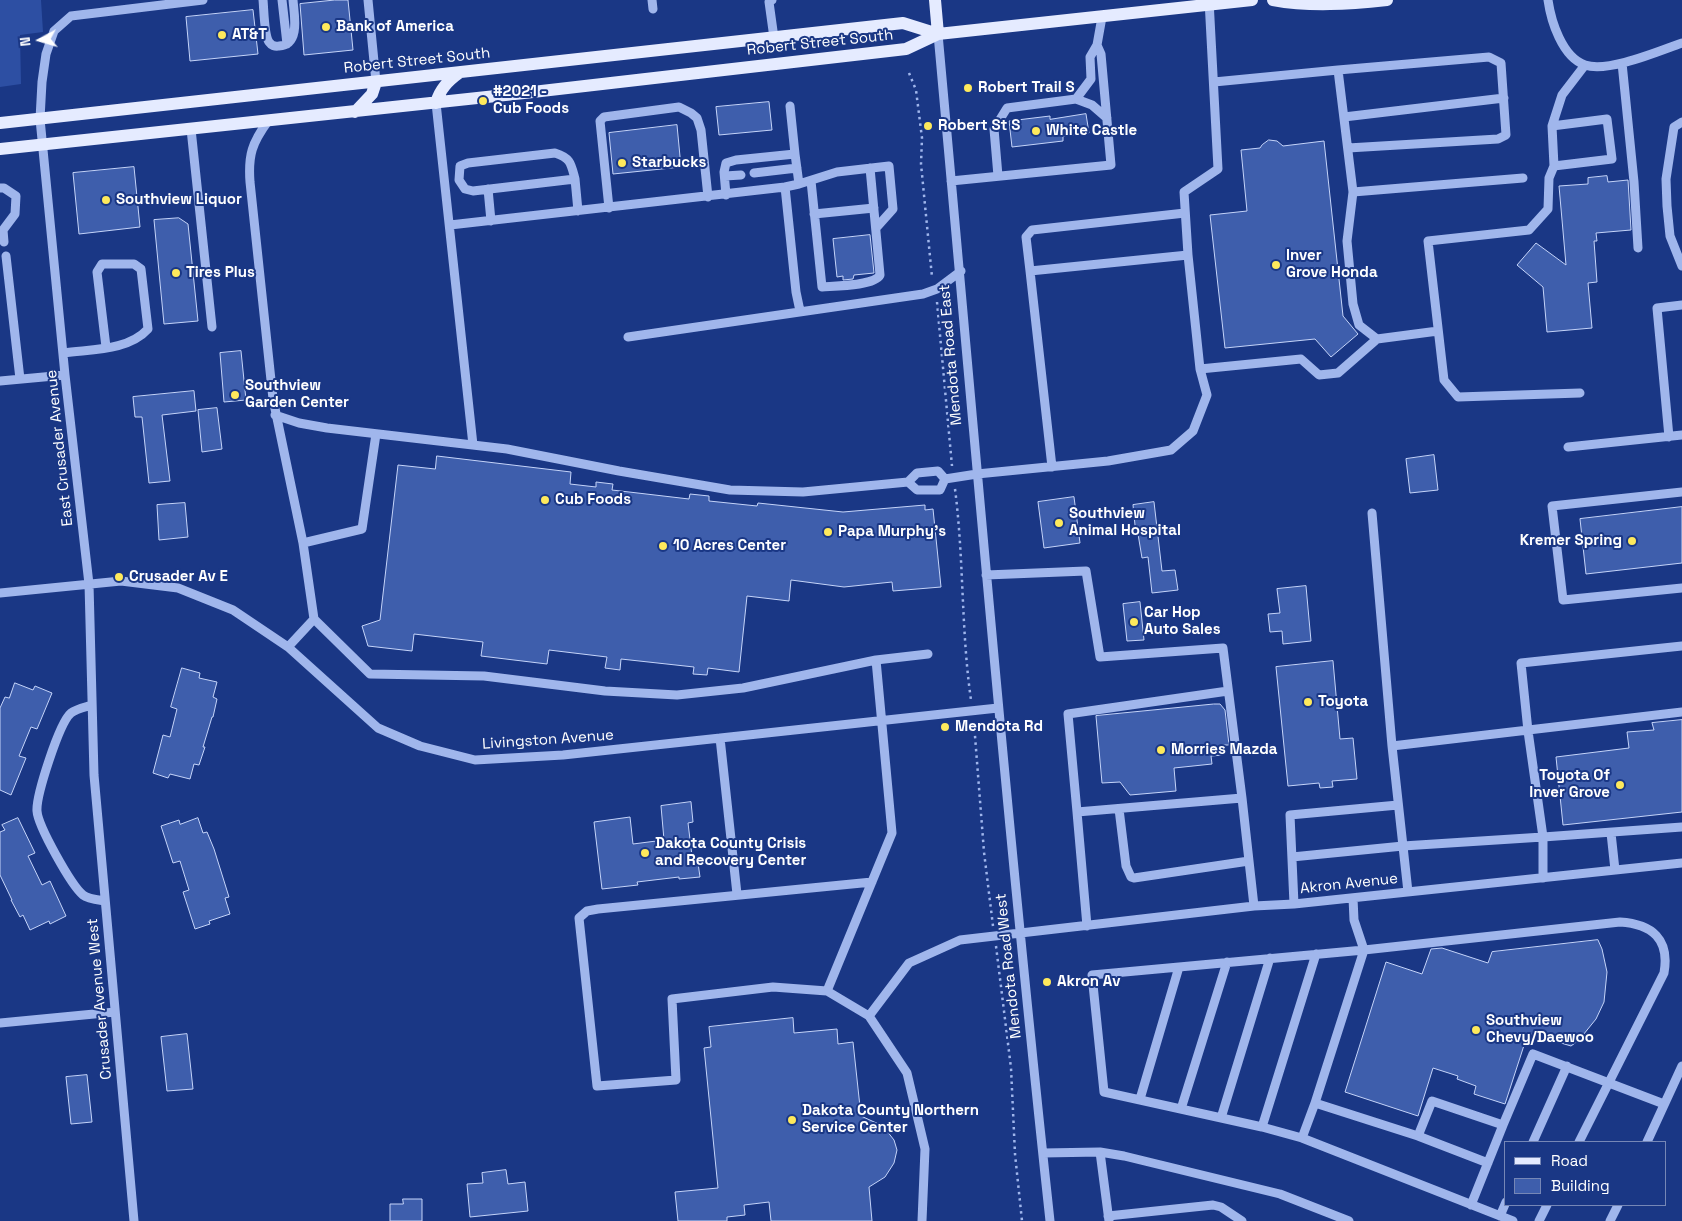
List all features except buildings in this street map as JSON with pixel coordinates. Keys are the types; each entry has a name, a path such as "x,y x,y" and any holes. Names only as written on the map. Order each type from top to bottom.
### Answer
{"main road":[{"name":"Mendota Road East","path":"935,0 938,34"},
{"path":"938,34 1102,17 1209,2 1252,0"},
{"path":"1273,0 1291,4 1327,5 1388,0"},
{"name":"Robert Street South","path":"0,123 903,23 938,34"},
{"name":"Robert Street South","path":"0,149 436,103 906,49 938,34"},
{"path":"436,103 445,85 459,73"},
{"path":"354,112 372,94 376,82"}],"street":[{"name":"East Crusader Avenue","path":"94,775 88,584 40,119 42,82 46,54 54,31 71,16 203,0"},
{"path":"263,0 268,40 273,46 286,44 292,38 295,30 293,0"},
{"path":"282,0 286,44"},
{"path":"368,0 376,82"},
{"path":"772,0 769,2 774,38"},
{"path":"1548,0 1556,32 1564,47 1574,58 1585,65 1601,67 1622,63 1682,43"},
{"path":"946,479 977,474 1108,461 1171,450 1193,431 1207,395 1200,369 1188,255 1184,192 1218,169 1209,2"},
{"path":"1076,99 1091,79 1090,56 1097,45 1102,17"},
{"name":"Mendota Road East","path":"938,34 998,708"},
{"path":"951,181 1112,165 1101,54 1097,45"},
{"path":"1214,82 1489,57 1501,63 1506,135 1498,140 1348,148"},
{"path":"1622,63 1634,182 1638,248"},
{"path":"1580,393 1458,397 1444,380 1428,241 1529,230 1548,210 1549,178 1554,166 1552,126 1562,95 1585,65"},
{"path":"1338,70 1353,192 1347,241 1353,304 1359,325 1378,339"},
{"path":"1344,117 1504,98"},
{"path":"998,176 994,128 1007,108 1076,99 1092,105 1107,118"},
{"path":"436,103 473,445"},
{"path":"790,106 798,184"},
{"path":"609,208 600,121 604,117 679,107 697,118 701,130 708,197"},
{"path":"1552,126 1608,119 1612,159 1554,166"},
{"path":"268,121 252,148 249,170 275,415 303,543 314,618 370,674 484,676 605,691 677,695 733,689 876,660 928,654"},
{"path":"1682,122 1674,128 1666,179 1670,236 1682,266"},
{"path":"191,129 212,327"},
{"path":"575,179 472,192 465,189 460,180 460,166 468,163 555,153 566,156 575,179 578,211"},
{"path":"726,195 724,176 726,163 736,160 795,154"},
{"path":"450,225 785,188 837,172 889,166 893,209 876,228"},
{"path":"754,173 797,168"},
{"path":"811,181 822,287 870,282 878,280 880,275 870,168"},
{"path":"724,176 741,174"},
{"path":"1353,192 1523,178"},
{"path":"0,188 4,188 16,196 15,214 3,230 4,242"},
{"path":"785,188 796,292 800,311"},
{"path":"488,189 491,220"},
{"path":"814,214 874,208"},
{"path":"1052,467 1026,237 1032,230 1185,213"},
{"path":"1030,271 1188,255"},
{"path":"6,256 20,379"},
{"path":"64,352 106,347 121,345 141,337 148,329 141,269 134,264 102,264 97,272 106,347"},
{"path":"628,337 930,293 960,271"},
{"path":"1669,437 1657,308 1682,305"},
{"path":"1200,369 1301,359 1319,375 1338,373 1378,339 1438,331"},
{"path":"0,381 65,375"},
{"path":"275,415 299,423 507,449 612,470 730,490 803,492 908,482 916,473 938,471 946,479"},
{"path":"303,543 362,529 376,434"},
{"path":"1568,447 1682,435"},
{"path":"908,482 917,490 940,490 946,479"},
{"path":"1682,492 1552,506 1563,600 1682,588"},
{"path":"1372,513 1392,746 1408,892"},
{"path":"986,575 1086,572 1100,656 1223,648 1254,906"},
{"name":"Livingston Avenue","path":"0,592 120,581 178,588 233,610 288,647 378,728 420,746 475,760 563,755 998,708"},
{"path":"288,647 314,618"},
{"path":"1543,878 1543,836 1528,731 1521,663 1682,646"},
{"path":"827,991 892,833 876,660"},
{"path":"1087,926 1068,714 1228,691"},
{"path":"92,705 70,713 59,732 39,794 37,812 49,841 73,883 84,896 105,901"},
{"name":"Mendota Road West","path":"998,708 1019,933 1050,1221"},
{"path":"1392,746 1682,712"},
{"path":"720,738 737,894"},
{"name":"Crusader Avenue West","path":"94,775 134,1221"},
{"path":"1077,812 1242,798"},
{"path":"1294,904 1290,815 1398,805"},
{"path":"1119,809 1126,866 1131,877 1249,861"},
{"path":"1292,857 1403,846 1682,827"},
{"path":"1611,832 1615,870"},
{"name":"Akron Avenue","path":"869,1016 909,963 960,940 1254,906 1294,904 1682,863"},
{"path":"872,882 737,894 587,911 579,918 597,1086 676,1080 672,999 773,987 827,991 869,1016 907,1073 925,1149 922,1221"},
{"path":"1302,1138 1364,950 1354,920 1353,898"},
{"path":"1513,1221 1302,1138 1262,1127 1104,1092 1092,975 1364,950 1620,922 1634,923 1647,927 1661,942 1666,959 1664,973 1580,1141"},
{"path":"1262,1127 1316,954"},
{"path":"1222,1118 1270,958"},
{"path":"1181,1109 1227,962"},
{"path":"1140,1100 1179,967"},
{"path":"0,1023 115,1012"},
{"path":"1471,1205 1533,1054 1664,1104"},
{"path":"1533,1141 1567,1066"},
{"path":"1647,1141 1682,1066"},
{"path":"1418,1136 1432,1101 1503,1125"},
{"path":"1315,1102 1418,1136 1488,1162"},
{"path":"1043,1152 1100,1152 1124,1156 1254,1186 1280,1194 1335,1218 1349,1221"},
{"path":"1100,1152 1109,1218 1213,1205 1221,1207 1242,1221"},
{"path":"1500,1216 1504,1206"},
{"path":"1539,1221 1546,1206"},
{"path":"1610,1221 1618,1206"}],"path":[{"path":"909,73 916,90 922,138 921,164 933,281"},
{"path":"937,299 949,444"},
{"path":"958,509 970,691"},
{"path":"976,738 984,852 992,916"},
{"path":"997,957 1011,1068 1015,1154 1022,1221"}],"shaded area":[{"path":"0,0 41,0 43,32 20,35 21,84 0,87"}],"place":[{"name":"Bank of America","path":"326,27"},
{"name":"AT&T","path":"222,35"},
{"name":"Robert Trail S","path":"968,88"},
{"name":"#2021 - Cub Foods","path":"483,101"},
{"name":"Robert St S","path":"928,126"},
{"name":"White Castle","path":"1036,131"},
{"name":"Starbucks","path":"622,163"},
{"name":"Southview Liquor","path":"106,200"},
{"name":"Inver Grove Honda","path":"1276,265"},
{"name":"Tires Plus","path":"176,273"},
{"name":"Southview Garden Center","path":"235,395"},
{"name":"Cub Foods","path":"545,500"},
{"name":"Southview Animal Hospital","path":"1059,523"},
{"name":"Papa Murphy's","path":"828,532"},
{"name":"Kremer Spring","path":"1632,541"},
{"name":"10 Acres Center","path":"663,546"},
{"name":"Crusader Av E","path":"119,577"},
{"name":"Car Hop Auto Sales","path":"1134,622"},
{"name":"Toyota","path":"1308,702"},
{"name":"Mendota Rd","path":"945,727"},
{"name":"Morries Mazda","path":"1161,750"},
{"name":"Toyota Of Inver Grove","path":"1620,785"},
{"name":"Dakota County Crisis and Recovery Center","path":"645,853"},
{"name":"Akron Av","path":"1047,982"},
{"name":"Southview Chevy/Daewoo","path":"1476,1030"},
{"name":"Dakota County Northern Service Center","path":"792,1120"}]}
